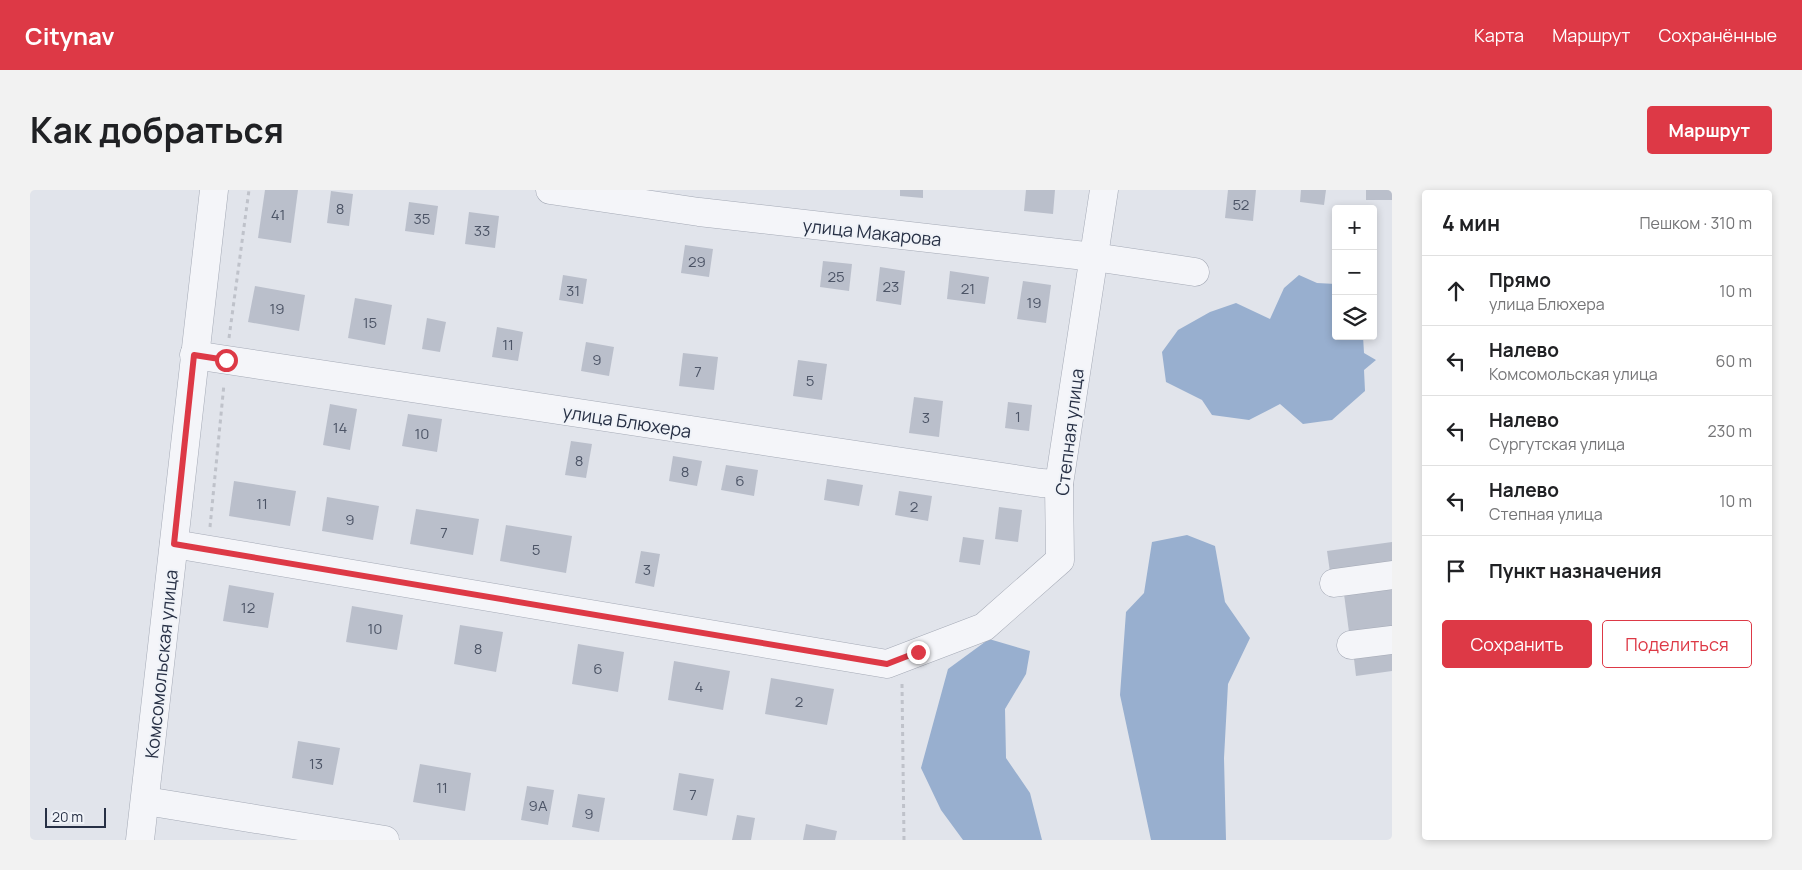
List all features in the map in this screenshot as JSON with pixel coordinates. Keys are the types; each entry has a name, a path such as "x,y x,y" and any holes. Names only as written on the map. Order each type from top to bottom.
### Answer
{"street":[{"name":"Комсомольская улица","path":"140,840 146,801 194,355 214,190"},
{"name":"улица Макарова","path":"550,190 699,212 1094,257 1195,272"},
{"name":"Степная улица","path":"174,544 887,664 984,627 1060,560 1059,484 1104,190"},
{"name":"улица Блюхера","path":"194,355 1041,483 1059,484"},
{"path":"1334,583 1392,575"},
{"path":"1351,645 1392,640"},
{"path":"146,801 385,840"}],"path":[{"path":"904,840 902,686 918,652"}],"water":[{"path":"1299,275 1317,283 1332,284 1332,340 1363,340 1364,353 1376,360 1364,370 1365,391 1332,420 1303,424 1280,404 1249,420 1212,415 1202,400 1166,382 1162,352 1178,330 1210,312 1236,303 1270,319 1284,288"},
{"path":"1187,535 1215,546 1225,602 1250,638 1228,684 1224,758 1226,840 1151,840 1120,695 1126,612 1144,593 1152,542"},
{"path":"989,639 1030,651 1026,674 1005,709 1006,758 1030,793 1042,840 963,840 941,810 921,768 948,669"}],"building":[{"path":"265,190 298,190 291,243 258,238"},
{"path":"900,190 923,190 923,198 900,196"},
{"path":"1026,190 1055,190 1053,214 1024,211"},
{"path":"1228,190 1256,190 1253,221 1225,218"},
{"path":"1301,190 1326,190 1324,205 1300,202"},
{"path":"1366,190 1392,190 1392,200 1366,200"},
{"path":"331,191 353,194 349,226 327,223"},
{"path":"409,202 438,206 434,235 405,231"},
{"path":"469,212 499,216 495,248 465,244"},
{"path":"685,245 713,249 709,277 681,273"},
{"path":"823,261 852,264 849,291 820,287"},
{"path":"880,267 905,271 901,305 876,301"},
{"path":"950,271 989,277 985,304 947,299"},
{"path":"563,275 587,279 583,304 559,300"},
{"path":"1023,281 1051,285 1046,323 1017,319"},
{"path":"255,286 305,295 299,331 248,322"},
{"path":"355,298 392,305 385,345 348,338"},
{"path":"427,318 446,322 440,352 422,349"},
{"path":"497,327 523,332 518,361 492,357"},
{"path":"586,342 614,347 609,376 581,371"},
{"path":"683,353 718,357 714,390 679,386"},
{"path":"798,360 827,364 822,400 793,396"},
{"path":"914,397 943,401 939,437 909,433"},
{"path":"1008,402 1032,405 1029,431 1005,428"},
{"path":"330,404 357,409 350,450 323,445"},
{"path":"408,414 442,419 437,452 402,446"},
{"path":"571,441 592,444 586,478 565,475"},
{"path":"673,456 702,461 697,486 669,481"},
{"path":"726,465 758,470 754,496 721,490"},
{"path":"827,479 863,485 859,506 824,500"},
{"path":"234,481 296,491 290,526 229,516"},
{"path":"899,491 932,496 928,521 895,515"},
{"path":"327,497 379,506 373,540 322,531"},
{"path":"999,507 1022,510 1018,542 995,539"},
{"path":"416,509 479,519 473,555 410,544"},
{"path":"506,525 572,536 566,573 500,561"},
{"path":"963,537 984,540 980,565 959,562"},
{"path":"1392,542 1392,564 1330,572 1327,551"},
{"path":"641,551 660,554 654,587 635,583"},
{"path":"229,585 274,593 268,628 223,621"},
{"path":"1392,587 1392,626 1349,632 1344,594"},
{"path":"352,606 403,615 397,650 346,642"},
{"path":"460,625 503,632 496,672 454,664"},
{"path":"578,644 624,652 618,692 572,684"},
{"path":"1392,653 1392,671 1356,676 1354,659"},
{"path":"674,661 730,671 723,710 668,700"},
{"path":"771,678 834,689 827,725 765,714"},
{"path":"298,741 340,748 333,785 292,778"},
{"path":"420,764 471,773 465,811 413,802"},
{"path":"679,773 714,779 707,816 673,810"},
{"path":"527,786 554,790 548,825 521,820"},
{"path":"578,794 605,798 599,832 572,827"},
{"path":"737,815 755,818 751,840 732,840"},
{"path":"806,824 837,831 835,840 803,840"}],"route":[{"path":"226,360 194,355 174,544 887,664 918,652"}]}
